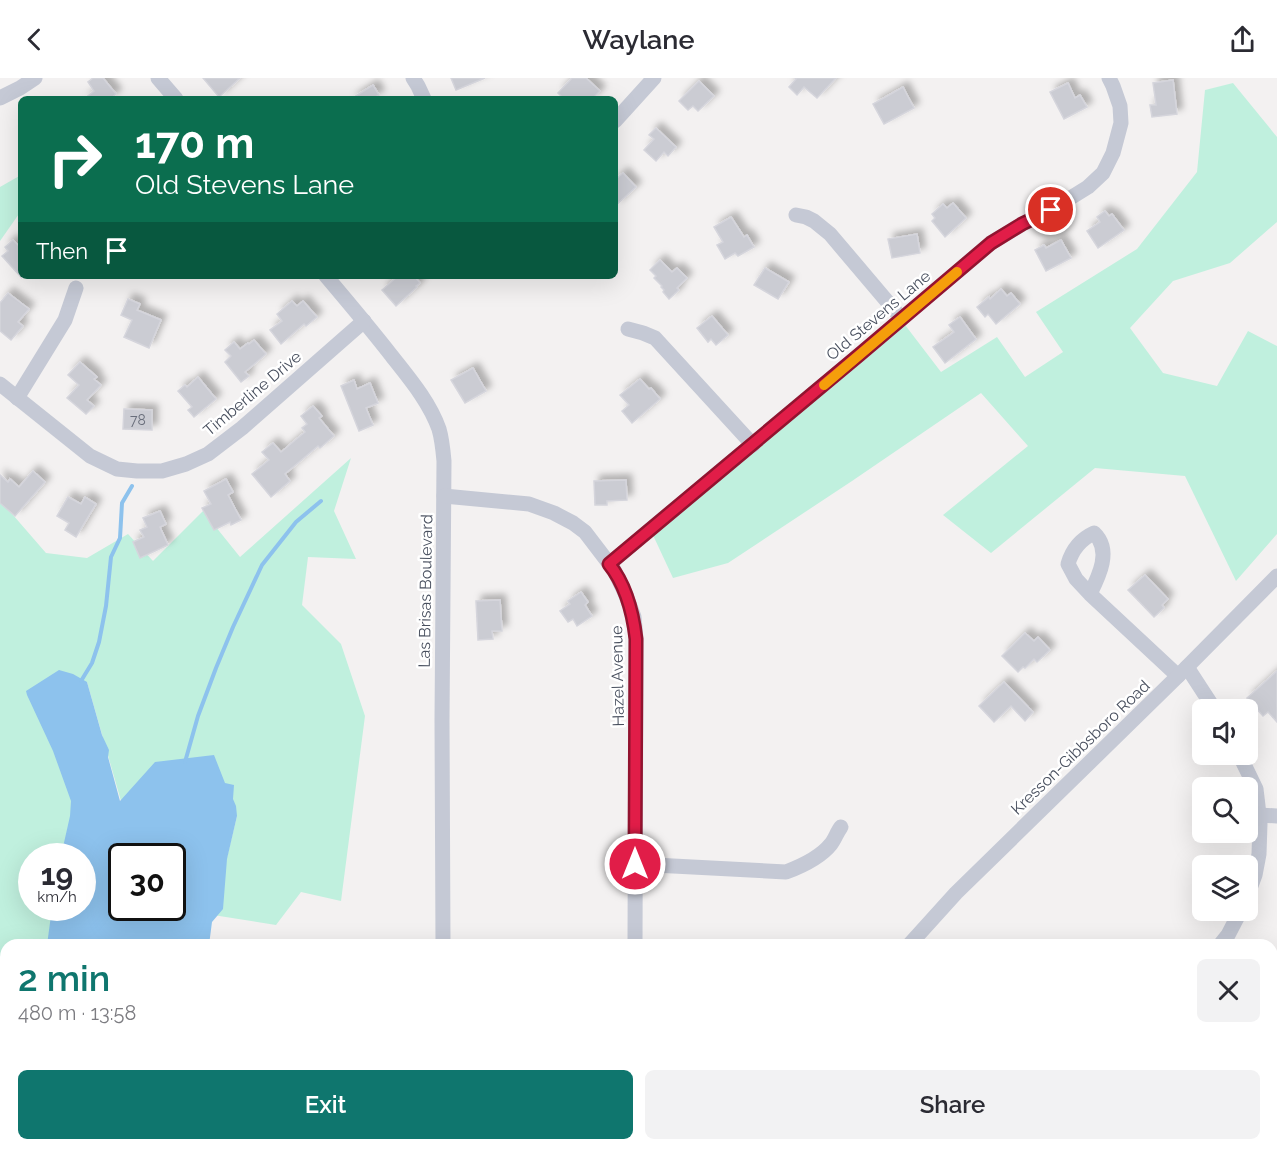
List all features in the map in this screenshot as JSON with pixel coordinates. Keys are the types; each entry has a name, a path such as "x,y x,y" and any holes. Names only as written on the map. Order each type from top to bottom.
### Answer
{"street":[{"path":"0,98 35,78"},
{"path":"158,78 173,96"},
{"path":"413,78 422,96"},
{"name":"Old Stevens Lane","path":"609,564 991,243 1088,187 1103,172 1113,153 1121,123 1120,106 1109,78"},
{"path":"618,117 646,81"},
{"path":"796,215 814,221 830,234 902,319"},
{"name":"Las Brisas Boulevard","path":"329,279 416,386 431,412 442,440 444,461 443,939"},
{"path":"17,398 65,320 76,288"},
{"name":"Timberline Drive","path":"0,384 90,456 117,469 162,471 186,464 207,454 242,428 364,321"},
{"path":"628,329 655,338 753,445"},
{"name":"Hazel Avenue","path":"444,496 529,504 573,523 585,532 614,570 626,593 634,617 636,639 635,939"},
{"name":"Kresson-Gibbsboro Road","path":"914,939 956,893 1183,672 1277,576"},
{"path":"1090,594 1183,672 1206,699"},
{"path":"1244,765 1256,789 1260,823 1258,859"},
{"path":"1259,815 1277,816"},
{"path":"635,864 786,872 818,856 830,845 841,827"},
{"path":"1225,939 1235,921"}],"green space":[{"path":"1233,83 1277,137 1277,222 1230,263 1173,281 1130,328 1163,373 1217,386 1248,331 1277,346 1277,534 1236,581 1185,476 1095,468 991,553 943,515 1028,446 981,393 728,563 673,578 652,533 902,321 941,372 997,337 1025,377 1063,352 1036,312 1137,249 1197,172 1205,90"},
{"path":"18,177 18,215 0,241 0,187"},
{"path":"351,458 334,511 356,559 308,557 302,605 341,644 365,716 341,901 301,892 276,925 213,915 237,816 121,801 87,682 70,843 18,843 18,921 60,921 58,939 0,939 0,500 46,553 87,558 128,534 153,561 203,511 240,557"}],"water":[{"path":"59,670 73,674 87,682 102,735 109,750 108,757 120,801 155,762 214,755 225,783 234,785 233,799 237,816 227,859 223,909 212,922 210,939 48,939 50,921 96,921 96,843 64,843 71,801 53,751 26,691"}],"building":[{"path":"93,78 103,78 116,94 114,96 88,96 94,91 88,82"},
{"path":"203,78 240,78 220,96"},
{"path":"451,78 485,78 456,90"},
{"path":"572,78 586,78 600,91 595,96 561,96 558,93"},
{"path":"795,78 836,78 817,98 804,87 797,95 789,87"},
{"path":"1173,80 1177,114 1152,117 1150,105 1156,105 1153,83"},
{"path":"699,81 714,96 698,111 693,106 688,110 679,101"},
{"path":"1068,83 1075,98 1080,95 1087,107 1064,119 1050,92"},
{"path":"373,85 379,95 377,96 356,96"},
{"path":"903,87 914,108 884,124 873,104"},
{"path":"656,128 676,147 668,156 664,152 656,161 644,150 654,139 649,135"},
{"path":"623,173 636,187 618,203 618,177"},
{"path":"953,203 966,218 945,237 932,221 935,218 932,214 943,204 947,208"},
{"path":"1105,211 1109,216 1112,214 1124,230 1098,248 1087,231 1100,222 1097,217"},
{"path":"731,217 744,237 747,235 754,247 738,256 735,253 725,259 717,245 723,242 714,227"},
{"path":"917,234 920,253 892,258 888,239"},
{"path":"13,240 18,245 18,274 2,256 8,251 5,247"},
{"path":"1061,240 1071,258 1046,271 1035,250 1044,245 1046,248"},
{"path":"660,260 672,272 677,268 687,278 669,299 650,270"},
{"path":"765,268 789,282 778,299 754,285"},
{"path":"395,279 417,279 420,283 396,306 382,290"},
{"path":"1001,289 1007,296 1011,293 1020,304 996,324 988,314 985,317 977,307"},
{"path":"8,293 29,309 18,322 23,326 11,340 0,331 0,303"},
{"path":"128,299 140,304 137,310 161,320 149,348 124,337 132,320 121,315"},
{"path":"292,301 297,306 303,301 317,317 306,326 304,324 281,344 270,330 282,321 277,314"},
{"path":"712,316 728,335 716,345 711,339 708,342 697,328"},
{"path":"960,317 976,339 945,363 933,347 954,332 949,325"},
{"path":"254,340 266,354 245,372 249,376 241,382 225,362 231,356 225,350 234,342 240,349"},
{"path":"80,362 97,377 94,379 101,385 87,400 94,406 86,414 67,398 79,385 68,375"},
{"path":"473,368 486,391 465,403 451,380"},
{"path":"198,377 216,399 194,417 188,410 192,407 178,391 185,385 187,387"},
{"path":"640,379 660,399 632,423 622,411 629,405 620,395"},
{"path":"354,380 357,389 370,383 378,403 366,408 373,425 359,431 341,386"},
{"path":"313,406 322,416 319,418 334,436 320,448 318,446 285,474 290,481 271,497 252,474 269,460 262,452 273,443 281,452 305,432 302,428 307,424 301,416"},
{"path":"124,409 152,410 152,430 123,429"},
{"path":"33,471 45,482 15,516 0,503 0,475 8,482 10,479 19,487"},
{"path":"226,479 233,492 228,495 241,520 231,525 230,522 214,530 202,508 211,504 204,491"},
{"path":"626,480 627,500 607,501 607,505 595,505 594,481"},
{"path":"68,497 81,504 85,497 96,504 76,537 65,530 69,523 57,516"},
{"path":"160,511 166,524 160,527 168,545 140,558 133,542 144,537 140,530 147,527 143,518"},
{"path":"1145,575 1168,599 1162,605 1164,608 1154,617 1128,590"},
{"path":"581,592 588,602 585,605 592,616 577,626 573,619 568,622 560,611 570,604 568,601"},
{"path":"500,600 502,631 492,631 493,639 478,640 476,601"},
{"path":"1025,633 1034,641 1038,637 1050,650 1037,662 1034,659 1018,672 1002,656"},
{"path":"1277,671 1277,722 1268,712 1263,716 1258,710 1258,699 1247,698"},
{"path":"1004,682 1033,712 1025,721 1011,706 994,722 979,706"}],"waterway":[{"path":"81,681 92,663 99,642 106,606 111,557 120,538 122,503 132,486"},
{"path":"185,762 198,716 216,668 262,565 296,522 321,501"}],"slow traffic":[{"path":"824,385 957,272"}],"route":[{"path":"635,864 636,639 634,617 626,593 609,564 991,243 1051,210"}]}
